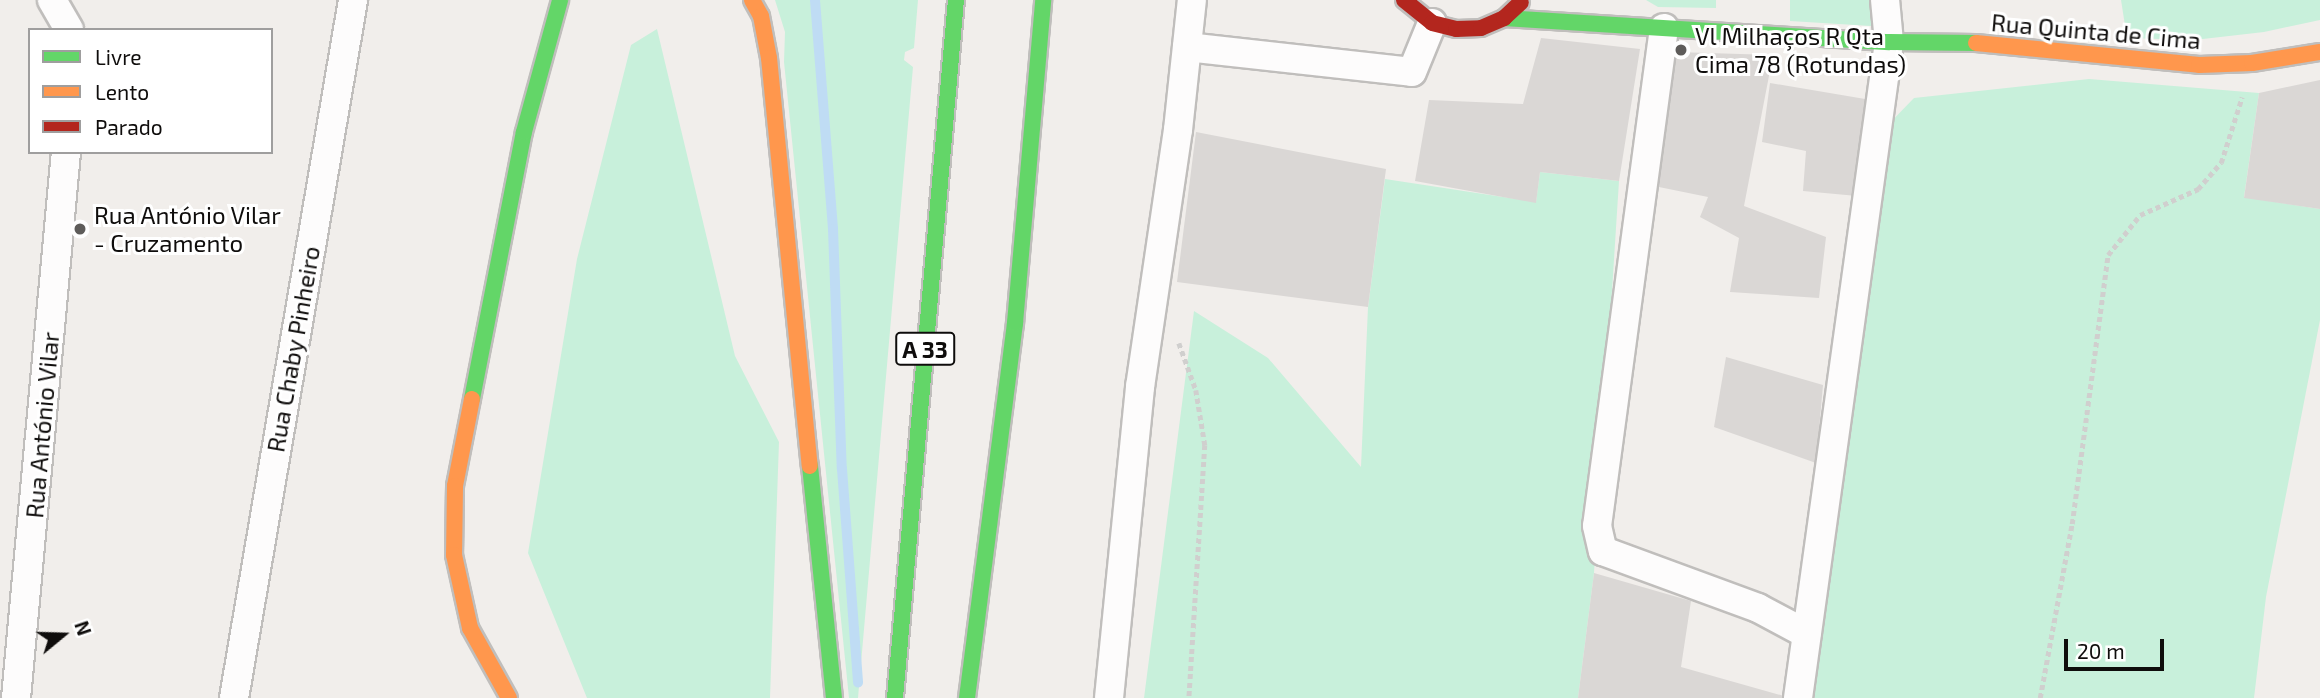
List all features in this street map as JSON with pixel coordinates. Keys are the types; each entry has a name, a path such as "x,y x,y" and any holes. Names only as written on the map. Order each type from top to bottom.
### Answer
{"main road":[{"path":"509,698 470,628 454,555 455,486 524,132 558,7 571,0"},
{"path":"752,0 761,16 769,58 834,698"},
{"name":"A 33","path":"895,698 956,0"},
{"path":"967,698 1015,323 1043,0"},
{"path":"1404,0 1432,23 1456,29 1481,28 1504,18 1522,0"},
{"name":"Rua Quinta de Cima","path":"1504,18 1609,10 1664,28 1889,42 1996,43 2199,65 2252,64 2320,52"},
{"path":"961,698 986,411"}],"street":[{"path":"52,0 71,28"},
{"path":"69,0 72,28"},
{"name":"Rua Chaby Pinheiro","path":"234,698 353,0"},
{"path":"1109,698 1154,295 1192,0"},
{"path":"1798,698 1889,42 1885,0"},
{"path":"1187,47 1412,72 1432,23"},
{"path":"1664,28 1597,526 1603,551 1758,608 1807,634"},
{"name":"Rua António Vilar","path":"16,698 66,154"}],"path":[{"path":"2040,698 2072,524 2108,255 2140,215 2198,189 2221,163 2252,64"},
{"path":"1154,295 1196,390 1205,445 1189,698"}],"green space":[{"path":"775,0 918,0 914,48 905,52 904,60 913,67 858,698 849,698 784,62 785,32"},
{"path":"1646,0 1716,0 1716,8 1658,7"},
{"path":"1790,0 1876,0 1878,18 1871,26 1790,21"},
{"path":"2121,0 2320,0 2320,20 2264,32 2194,40 2127,38"},
{"path":"657,29 735,356 779,442 770,698 587,698 528,553 577,259 631,45"},
{"path":"2089,79 2259,93 2244,197 2320,209 2320,320 2266,597 2254,698 1788,698 1883,130 1914,98"},
{"path":"1540,172 1619,181 1594,573 1578,698 1144,698 1194,311 1268,358 1361,467 1368,307 1385,179 1536,202"}],"building":[{"path":"1541,38 1640,49 1619,181 1540,172 1536,203 1415,181 1429,100 1523,104"},
{"path":"1675,52 1773,55 1744,206 1826,237 1819,298 1730,292 1739,238 1700,217 1708,197 1654,186"},
{"path":"2320,80 2320,209 2244,198 2259,93"},
{"path":"1770,83 1871,100 1857,196 1803,191 1806,151 1762,142"},
{"path":"1196,132 1386,169 1368,307 1177,282"},
{"path":"1726,357 1823,385 1816,463 1714,427"},
{"path":"1594,573 1691,601 1681,667 1791,698 1578,698"}],"waterway":[{"path":"815,0 833,229 842,469 858,682"}],"traffic: fast":[{"path":"472,399 524,132 560,0"},
{"path":"895,698 956,0"},
{"path":"967,698 1015,323 1043,0"},
{"path":"1504,18 1889,42 1976,43"},
{"path":"810,466 834,698"}],"traffic: slow":[{"path":"752,0 761,16 769,58 810,466"},
{"path":"1976,43 2199,65 2252,63 2320,52"},
{"path":"472,399 455,486 454,555 470,628 509,698"}],"traffic: jam":[{"path":"1404,0 1432,23 1456,29 1481,28 1504,18 1521,2"}],"place":[{"name":"Vl Milhaços R Qta Cima 78 (Rotundas)","path":"1681,50"},
{"name":"Rua António Vilar - Cruzamento","path":"80,229"}]}
